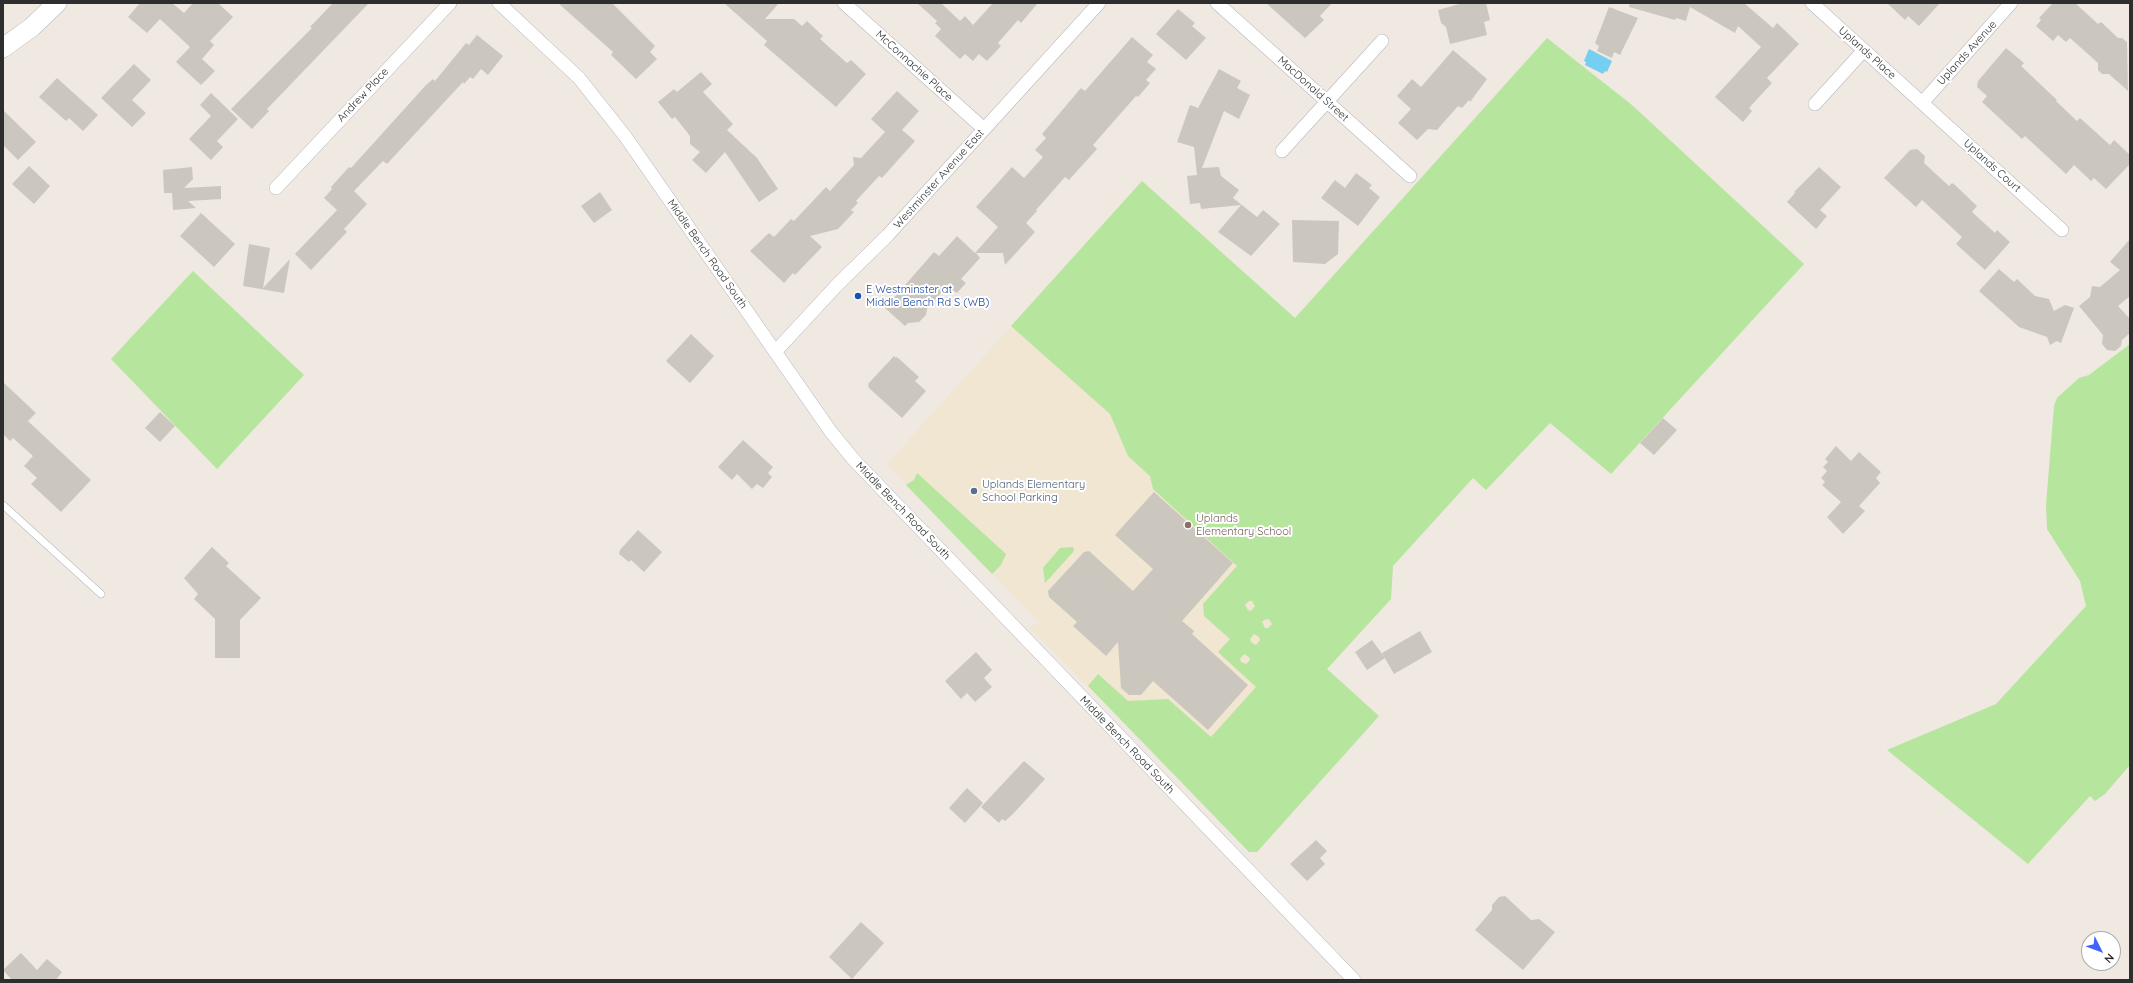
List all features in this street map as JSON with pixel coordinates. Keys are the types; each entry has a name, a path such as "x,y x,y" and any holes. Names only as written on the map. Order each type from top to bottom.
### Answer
{"main road":[{"path":"3,48 32,27 57,3"}],"street":[{"name":"Andrew Place","path":"276,188 450,3"},
{"name":"Middle Bench Road South","path":"499,3 579,78 596,97 626,136 831,432 854,460 1354,980"},
{"name":"McConnachie Place","path":"844,3 984,129"},
{"name":"Westminster Avenue East","path":"776,352 838,284 887,236 1099,3"},
{"name":"MacDonald Street","path":"1217,3 1410,176"},
{"name":"Uplands Place","path":"1812,3 1922,103"},
{"name":"Uplands Avenue","path":"1922,103 2012,3"},
{"path":"1282,151 1382,41"},
{"path":"1815,104 1864,50"},
{"name":"Uplands Court","path":"1922,103 2062,230"}],"lane":[{"path":"3,505 101,594"}],"shaded area":[{"name":"Uplands Elementary School","path":"1142,181 1473,478 1393,566 1391,599 1327,669 1379,716 1257,852 1249,852 1029,627 1040,623 887,464"}],"green space":[{"path":"1547,38 1632,105 1804,264 1611,474 1550,423 1486,490 1473,478 1393,566 1391,599 1327,669 1379,716 1257,852 1249,852 1088,686 1098,674 1128,701 1168,699 1211,737 1256,687 1218,652 1230,639 1204,616 1203,604 1237,566 1153,489 1150,476 1128,456 1110,414 1011,326 1142,181 1295,318","holes":["1249,601 1252,601 1255,606 1251,611 1248,610 1245,605","1269,619 1272,624 1268,628 1265,628 1262,622","1254,634 1259,637 1260,640 1256,645 1251,642 1250,639","1244,654 1249,657 1250,660 1246,664 1241,662 1240,659"]},
{"path":"193,271 304,375 217,469 111,359"},
{"path":"2130,344 2130,765 2105,794 2095,801 2090,796 2028,864 1887,750 1996,704 2086,606 2080,581 2047,529 2046,505 2054,406 2057,398 2079,378 2089,375"},
{"path":"917,473 1006,554 1001,565 992,574 906,485 914,480"},
{"path":"1073,547 1074,551 1045,583 1043,568 1060,548"}],"water":[{"path":"1589,49 1612,61 1607,72 1605,71 1603,74 1585,65 1586,62 1584,61"}],"building":[{"path":"140,3 172,3 184,13 193,3 218,3 233,17 210,41 214,45 202,59 215,71 201,85 176,62 190,47 160,19 147,33 128,17"},
{"path":"333,3 369,3 267,109 269,111 252,129 231,109 312,28 310,27"},
{"path":"558,3 612,3 655,46 650,52 657,59 636,79 611,55 613,52"},
{"path":"724,3 779,3 765,19 794,19 802,26 807,21 823,36 820,39 847,63 851,60 866,74 836,107 764,45 767,41"},
{"path":"917,3 941,3 960,21 965,16 973,25 993,3 1038,3 1021,23 1018,20 998,43 1001,46 987,61 979,54 973,61 965,54 960,59 935,36 941,29 935,23 937,21"},
{"path":"1266,3 1332,3 1320,16 1324,20 1305,38"},
{"path":"1463,3 1486,3 1490,20 1484,22 1487,35 1450,44 1446,27 1441,23 1438,10"},
{"path":"1630,3 1744,3 1773,28 1777,23 1799,44 1767,78 1772,83 1749,108 1752,111 1743,122 1715,97 1761,47 1738,26 1735,33 1690,7 1686,21 1676,18 1675,20 1629,7"},
{"path":"1887,3 1940,3 1919,26 1908,16 1905,20"},
{"path":"2053,3 2075,3 2098,24 2101,22 2118,38 2122,38 2127,42 2128,91 2109,74 2102,74 2098,70 2098,63 2070,38 2066,42 2058,35 2053,41 2036,26 2041,20 2039,18"},
{"path":"1609,7 1638,18 1620,55 1614,52 1612,58 1597,51 1599,46 1595,43"},
{"path":"1178,9 1195,23 1192,26 1206,38 1186,60 1156,34"},
{"path":"477,35 503,56 488,75 481,69 473,79 470,77 464,84 463,82 387,164 383,161 354,191 367,204 344,229 347,232 311,270 295,254 337,210 324,198 332,189 331,187 349,167 351,168 426,85 433,79 435,81 466,43 469,45"},
{"path":"1132,37 1153,55 1147,62 1156,69 1146,80 1150,83 1138,97 1136,96 1093,145 1097,149 1069,180 1065,177 1036,210 1037,211 1026,223 1035,232 1005,265 1003,253 976,253 980,258 961,279 966,283 957,293 947,286 927,309 926,315 919,322 908,323 905,326 885,308 934,252 939,256 957,236 975,253 998,227 976,207 1012,167 1024,178 1043,157 1035,150 1046,138 1042,134 1081,88 1085,91"},
{"path":"2006,48 2024,63 2021,66 2077,121 2080,118 2110,145 2114,140 2130,155 2130,164 2106,189 2094,178 2091,181 2074,165 2066,174 2025,136 2022,139 1982,102 1987,96 1977,87 1978,81"},
{"path":"1453,50 1487,79 1470,102 1469,100 1462,108 1458,106 1437,130 1428,129 1417,140 1398,123 1411,109 1397,96 1412,79 1421,87"},
{"path":"134,64 151,80 132,100 146,113 132,127 101,98"},
{"path":"1219,69 1241,81 1237,88 1250,95 1239,119 1224,111 1202,168 1219,167 1221,176 1239,190 1233,198 1257,217 1263,210 1280,224 1251,256 1218,232 1241,205 1201,209 1200,203 1190,204 1187,176 1197,175 1194,147 1177,142 1190,105 1198,108"},
{"path":"701,72 712,84 703,92 733,124 727,130 757,158 778,189 759,202 725,152 706,173 692,160 700,152 690,144 690,136 675,117 672,119 658,102 674,89 677,92"},
{"path":"57,78 98,115 83,131 69,118 66,121 39,97"},
{"path":"897,91 919,111 902,130 915,141 882,178 879,176 856,201 858,203 851,210 854,212 838,229 810,236 822,247 795,275 793,273 784,283 750,251 769,233 774,237 791,219 794,221 826,187 830,191 854,165 853,157 861,158 885,132 871,119"},
{"path":"211,93 238,119 217,141 223,147 211,160 189,139 211,116 200,105"},
{"path":"3,110 36,142 18,160 3,145"},
{"path":"1917,149 1925,156 1924,163 1949,186 1952,183 1955,185 1977,206 1972,212 1995,233 1997,230 2010,242 1985,270 1956,244 1962,237 1922,200 1916,207 1884,178 1910,150"},
{"path":"29,166 50,186 34,204 12,184"},
{"path":"192,167 193,179 184,188 221,186 221,199 188,201 196,208 173,210 172,193 164,193 163,170"},
{"path":"1819,167 1841,187 1820,210 1827,216 1816,229 1787,202 1795,193 1794,192"},
{"path":"1356,173 1372,185 1369,188 1380,197 1358,226 1321,198 1335,180 1345,188"},
{"path":"600,192 612,210 594,223 581,206"},
{"path":"201,213 235,244 214,267 180,236"},
{"path":"1292,220 1339,221 1338,254 1325,264 1293,262"},
{"path":"2130,239 2130,296 2118,306 2130,319 2130,333 2122,340 2121,346 2115,351 2107,350 2102,344 2103,335 2079,306 2090,297 2092,286 2100,287 2120,270 2110,262"},
{"path":"249,244 270,248 263,288 290,259 284,293 243,286"},
{"path":"1999,269 2014,282 2017,279 2035,296 2049,299 2054,311 2065,305 2074,308 2061,343 2057,341 2050,345 2047,337 2019,327 1979,291"},
{"path":"691,334 714,356 690,383 666,361"},
{"path":"894,356 919,377 915,381 926,391 902,418 869,388 868,384"},
{"path":"3,382 36,413 28,421 91,480 61,512 31,484 37,478 24,466 33,456 13,438 10,441 3,434"},
{"path":"160,412 175,426 160,442 145,428"},
{"path":"1663,418 1677,430 1654,455 1640,443"},
{"path":"743,440 773,467 768,473 772,477 763,488 757,484 752,489 737,474 732,480 718,467"},
{"path":"1836,446 1851,461 1859,452 1881,472 1876,478 1880,483 1859,506 1865,511 1843,534 1827,517 1841,502 1822,485 1825,482 1821,478 1827,471 1823,467 1828,462 1825,459"},
{"path":"1154,492 1233,563 1182,621 1194,631 1192,634 1248,685 1208,730 1153,681 1141,695 1129,695 1121,688 1118,642 1106,656 1073,626 1077,622 1049,597 1048,591 1084,552 1089,551 1133,591 1153,569 1115,535"},
{"path":"638,530 662,552 644,572 631,560 629,562 619,554 620,550"},
{"path":"212,547 229,563 226,566 261,598 240,620 240,658 215,658 215,619 194,599 198,594 184,578"},
{"path":"1420,631 1432,652 1394,674 1382,653"},
{"path":"1372,640 1385,658 1367,670 1355,652"},
{"path":"976,652 992,670 984,678 992,687 975,702 967,693 961,699 945,681"},
{"path":"1024,761 1045,779 1013,814 1005,821 1002,819 999,823 981,807"},
{"path":"967,788 983,803 965,823 949,808"},
{"path":"1316,840 1327,851 1320,858 1325,864 1307,881 1290,864"},
{"path":"1505,896 1531,920 1539,919 1555,932 1523,970 1475,930 1492,910 1492,905 1499,897"},
{"path":"861,922 884,943 852,979 829,957"},
{"path":"21,953 37,970 47,959 62,972 56,980 12,980 3,970"}],"place":[{"name":"E Westminster at Middle Bench Rd S (WB)","path":"858,296"},
{"name":"Uplands Elementary School Parking","path":"974,491"},
{"name":"Uplands Elementary School","path":"1188,525"}]}
